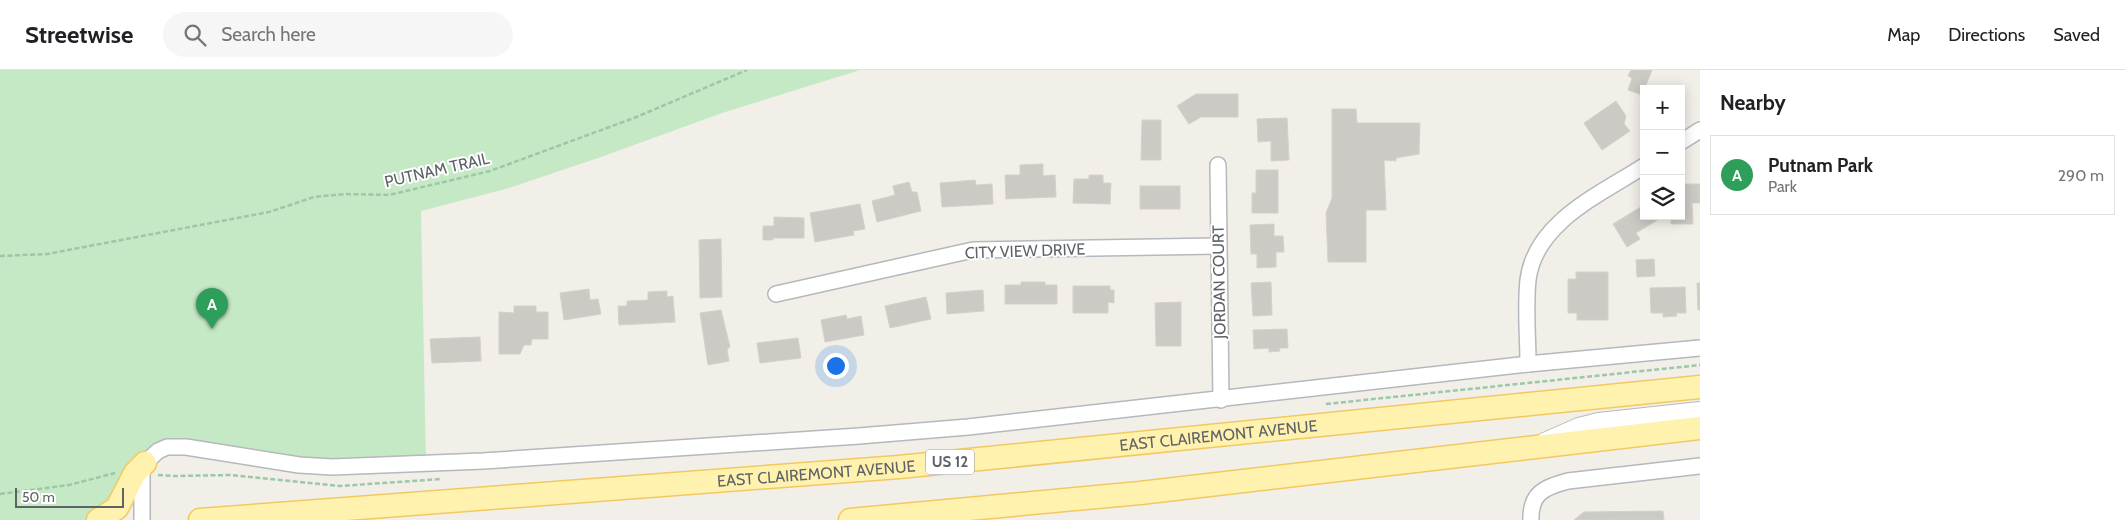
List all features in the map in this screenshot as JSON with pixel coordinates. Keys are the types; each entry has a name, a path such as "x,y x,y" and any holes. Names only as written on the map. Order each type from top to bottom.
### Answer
{"main road":[{"name":"EAST CLAIREMONT AVENUE","path":"200,520 900,467 1700,387"},
{"path":"850,520 1140,493 1700,428"},
{"path":"98,520 117,508 135,473 145,462"}],"street":[{"path":"1685,139 1700,130"},
{"name":"JORDAN COURT","path":"1218,165 1221,400"},
{"path":"1528,364 1528,278 1535,256 1552,231 1565,217 1640,169"},
{"name":"CITY VIEW DRIVE","path":"776,294 973,250 1218,246"},
{"path":"142,520 142,473 145,462 158,451 176,447 299,465 332,467 483,461 859,436 1067,417 1528,364 1700,348"},
{"path":"1538,446 1579,428 1700,412"},
{"path":"1531,520 1530,510 1534,499 1542,491 1554,485 1568,481 1700,466"}],"path":[{"name":"PUTNAM TRAIL","path":"0,256 47,254 269,212 314,197 345,194 388,195 490,171 634,118 747,70"}],"green space":[{"path":"0,70 860,70 722,113 509,188 421,211 426,464 367,467 167,447 98,520 0,520"}],"building":[{"path":"1631,70 1652,70 1646,85 1640,85 1640,94 1628,90 1632,78 1628,76"},
{"path":"1196,94 1238,94 1238,117 1201,117 1189,124 1177,106"},
{"path":"1616,101 1626,116 1624,124 1630,131 1602,150 1584,123"},
{"path":"1332,109 1356,109 1357,123 1420,123 1419,154 1396,158 1396,161 1384,160 1386,210 1366,210 1366,262 1328,262 1326,213 1332,198"},
{"path":"1287,118 1289,160 1271,161 1271,141 1258,142 1257,119"},
{"path":"1142,120 1161,120 1161,160 1141,160"},
{"path":"1043,164 1043,176 1055,175 1056,197 1006,199 1005,175 1020,175 1020,165"},
{"path":"1256,170 1278,170 1278,213 1252,213 1252,193 1256,193"},
{"path":"1089,175 1103,175 1103,183 1111,183 1110,204 1073,203 1074,179 1089,179"},
{"path":"975,180 976,185 992,184 993,204 942,207 940,183"},
{"path":"909,182 912,192 917,192 921,211 877,222 872,201 895,195 893,186"},
{"path":"1685,184 1700,184 1700,203 1692,203 1693,224 1671,224 1671,220 1685,220"},
{"path":"1140,186 1180,186 1180,209 1140,209"},
{"path":"860,204 865,229 853,231 854,235 815,242 810,213"},
{"path":"1640,207 1640,220 1657,220 1636,233 1640,239 1627,247 1613,224"},
{"path":"774,217 804,218 804,238 773,238 773,240 763,240 763,226 774,226"},
{"path":"1274,224 1274,236 1283,236 1284,252 1276,252 1276,267 1257,268 1257,254 1251,254 1250,225"},
{"path":"721,239 722,297 700,298 699,240"},
{"path":"1654,259 1655,276 1637,277 1636,260"},
{"path":"1576,272 1608,272 1608,320 1577,320 1577,313 1568,313 1568,279 1576,279"},
{"path":"1021,282 1045,282 1045,285 1057,285 1057,304 1005,304 1005,285 1021,285"},
{"path":"1271,282 1272,315 1253,316 1251,283"},
{"path":"1697,283 1700,283 1700,310 1698,310"},
{"path":"1073,286 1110,286 1110,290 1114,290 1114,303 1108,302 1108,313 1073,313"},
{"path":"1685,287 1686,313 1676,313 1677,316 1663,317 1663,313 1651,313 1650,288"},
{"path":"589,289 590,300 598,299 601,314 564,320 560,293"},
{"path":"983,290 984,311 947,314 946,293"},
{"path":"667,291 667,297 673,296 675,322 619,325 618,306 627,306 627,301 648,300 648,292"},
{"path":"926,297 931,319 890,328 885,306"},
{"path":"1181,302 1181,346 1156,346 1155,303"},
{"path":"514,306 536,306 536,312 548,312 548,339 532,339 531,345 524,345 520,354 499,354 499,312 514,313"},
{"path":"721,310 730,347 727,349 729,361 708,365 700,313"},
{"path":"846,315 847,319 861,316 864,335 825,342 821,320"},
{"path":"1287,329 1288,348 1279,348 1280,351 1269,352 1269,348 1254,349 1253,330"},
{"path":"480,337 481,361 432,363 430,339"},
{"path":"798,338 801,358 760,363 757,343"},
{"path":"1663,511 1664,520 1574,520 1584,512"}],"place":[{"name":"Putnam Park","path":"212,329"}]}
